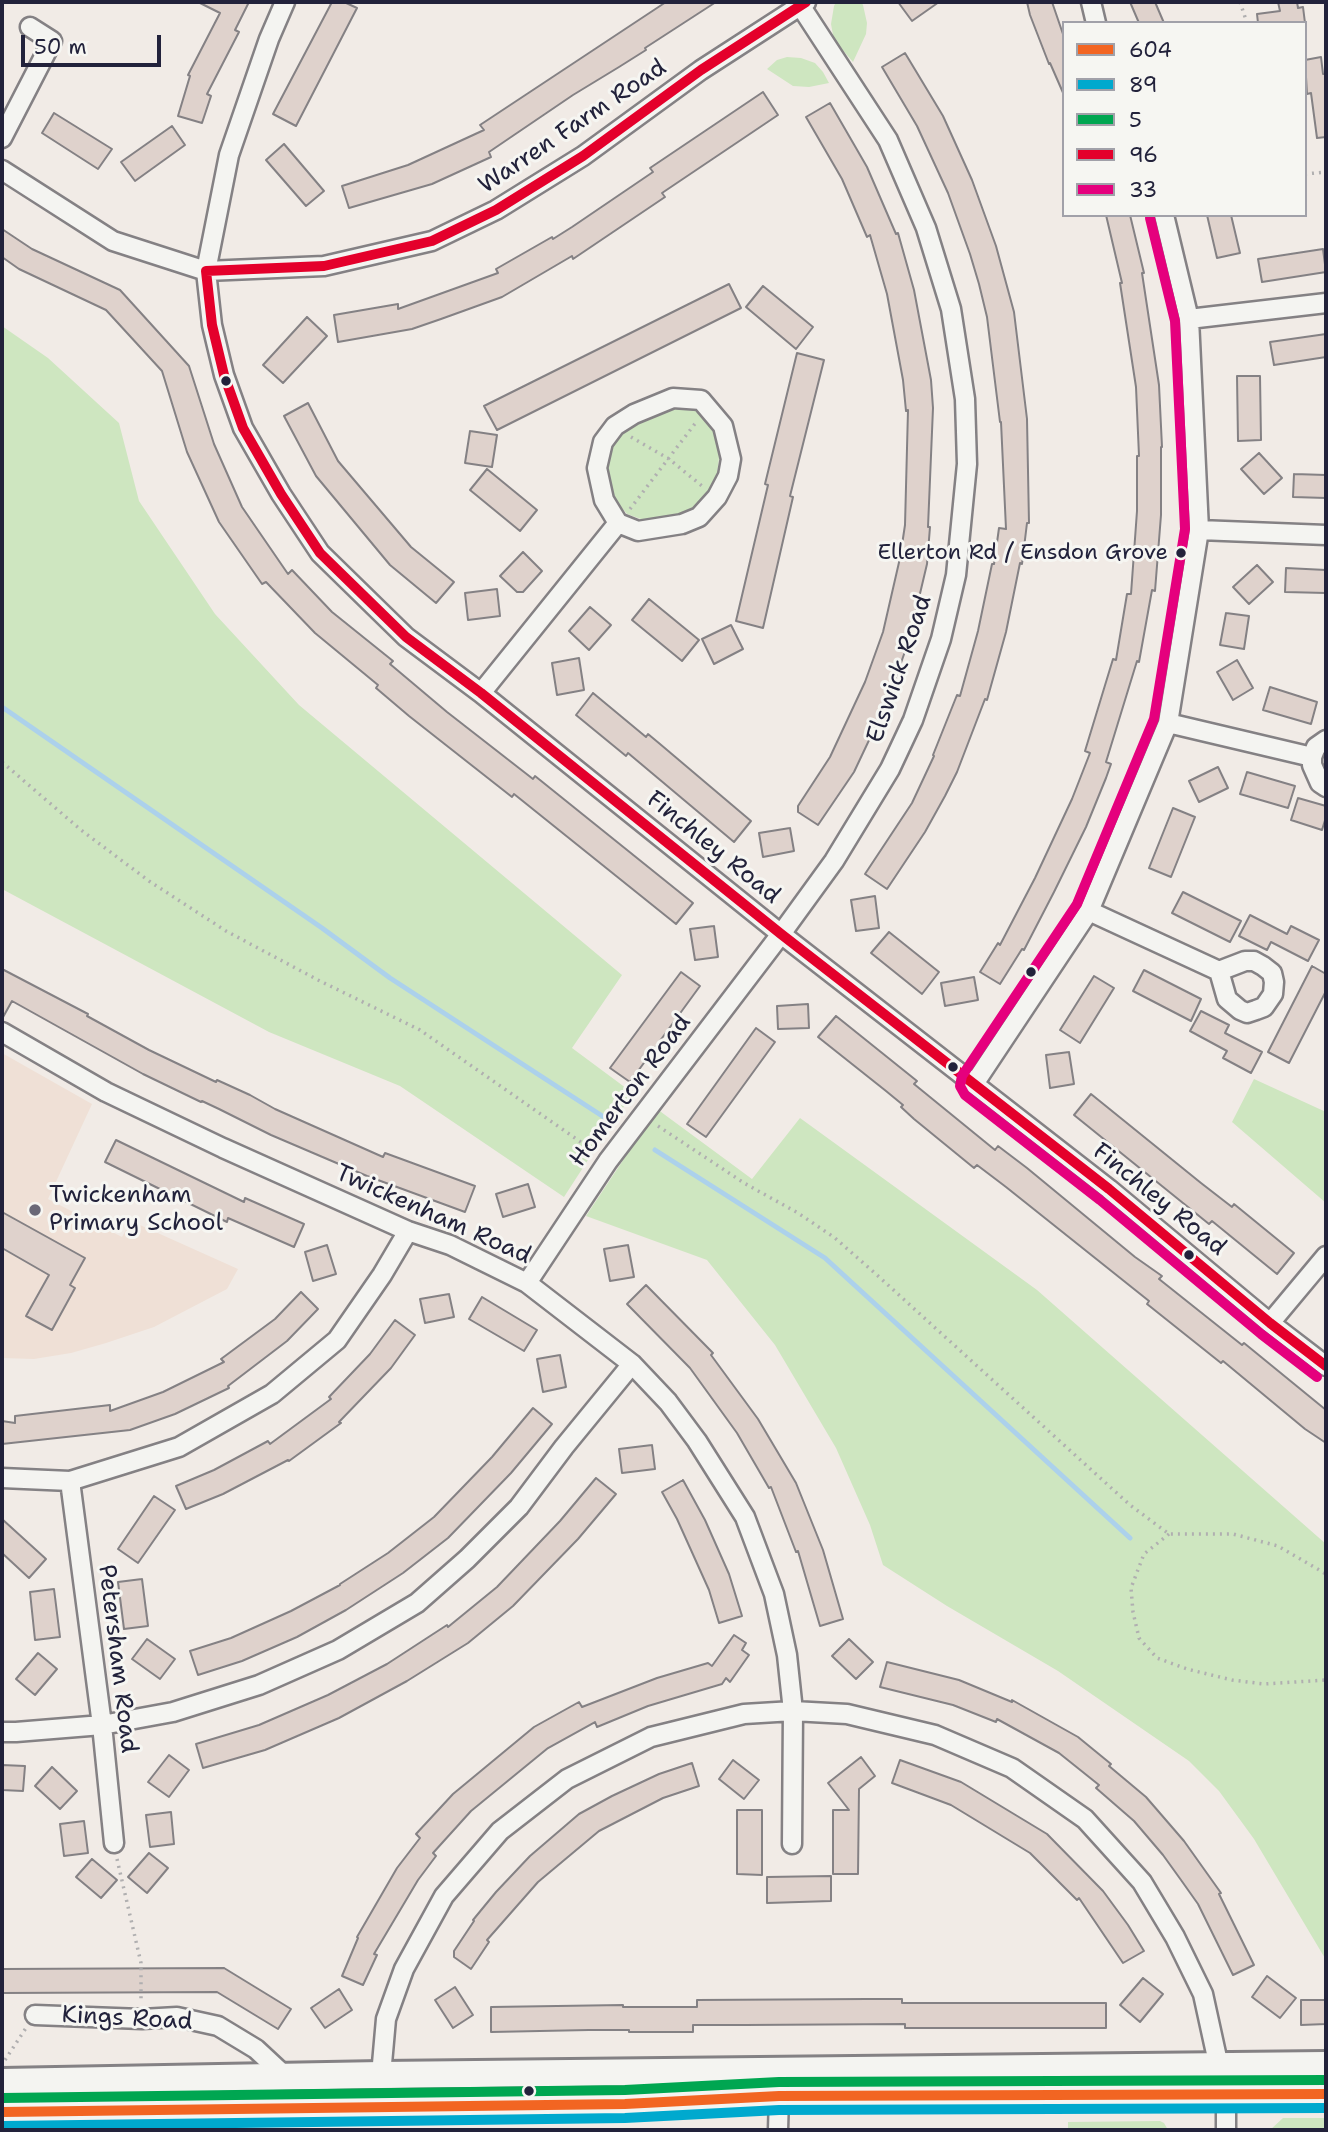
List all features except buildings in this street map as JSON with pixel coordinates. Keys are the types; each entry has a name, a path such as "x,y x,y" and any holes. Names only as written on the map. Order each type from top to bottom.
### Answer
{"main road":[{"path":"2,2082 285,2076 1326,2065"},
{"path":"2,2112 86,2121 130,2121 779,2096 1326,2094"}],"street":[{"name":"Finchley Road","path":"285,2 269,39 229,155 206,271 212,325 224,375 243,428 281,495 320,553 406,637 481,693 781,934 1109,1189 1270,1324 1326,1366"},
{"path":"1091,2 1096,21"},
{"name":"Warren Farm Road","path":"2,170 113,241 206,271 324,266 432,241 496,210 583,156 701,70 801,3"},
{"name":"Elswick Road","path":"781,934 841,849 890,769 913,720 941,639 956,575 967,464 965,400 951,309 926,228 888,140 801,3"},
{"path":"2,138 52,41 30,27"},
{"path":"974,1084 1090,911 1168,723 1199,530 1189,319 1164,217"},
{"path":"1189,319 1326,303"},
{"path":"673,398 701,400 723,426 731,459 728,476 717,497 699,517 682,524 638,531 622,518 604,500 597,468 603,442 615,426 634,414 673,398"},
{"path":"481,693 622,518"},
{"path":"1199,530 1326,535"},
{"path":"1168,723 1312,757"},
{"path":"1326,740 1316,747 1312,757 1317,777 1326,787"},
{"path":"1090,911 1219,971"},
{"name":"Homerton Road","path":"527,1283 608,1161 781,934"},
{"name":"Twickenham Road","path":"2,1032 106,1092 223,1149 408,1231 450,1245 527,1283 632,1364 676,1412 746,1517 774,1594 787,1655 793,1711 792,1844"},
{"path":"2,1478 70,1481 179,1447 272,1394 337,1340 382,1275 408,1231"},
{"path":"1270,1324 1326,1256"},
{"path":"2,1732 102,1725 173,1712 259,1685 338,1650 417,1603 467,1559 519,1507 632,1364"},
{"name":"Petersham Road","path":"70,1481 102,1725 114,1843"},
{"path":"381,2075 386,2019 404,1969 444,1896 500,1831 567,1779 651,1737 744,1714 793,1711 847,1714 935,1735 1012,1768 1085,1819 1142,1882 1175,1937 1203,1994 1219,2067"},
{"name":"Kings Road","path":"35,2015 142,2019 177,2017 218,2026 256,2049 285,2076"},
{"path":"130,2080 130,2121"},
{"path":"778,2130 779,2096"},
{"path":"1226,2096 1226,2130"}],"path":[{"path":"1240,2 1246,21"},
{"path":"1307,174 1326,172"},
{"path":"622,518 702,413"},
{"path":"630,437 669,459 710,493"},
{"path":"2,762 81,830 149,881 238,937 420,1030 608,1161"},
{"path":"642,1115 744,1183 798,1213 835,1238 1130,1505 1169,1534 1233,1534 1278,1546 1326,1574"},
{"path":"1169,1534 1144,1554 1131,1588 1139,1638 1157,1658 1187,1669 1264,1684 1326,1680"},
{"path":"114,1843 141,1964 142,2019"},
{"path":"2,2065 35,2015"}],"shaded area":[{"name":"Twickenham Primary School","path":"2,1053 92,1104 48,1199 122,1237 131,1221 238,1269 227,1289 154,1327 106,1343 71,1353 34,1359 2,1358"}],"green space":[{"path":"836,2 861,2 863,5 867,23 866,34 853,62 834,40 831,24"},
{"path":"787,57 815,63 829,83 809,87 793,86 767,69 777,60"},
{"path":"2,326 48,358 119,423 139,501 215,614 299,705 622,975 572,1048 634,1094 617,1115 564,1197 400,1086 269,1032 2,889"},
{"path":"682,405 702,413 718,437 717,474 710,493 695,509 675,520 652,523 627,514 616,501 609,484 605,467 608,452 620,431 657,410"},
{"path":"1254,1079 1326,1112 1326,1203 1232,1122"},
{"path":"657,1109 752,1179 800,1118 1037,1290 1326,1544 1326,1960 1254,1839 1219,1791 1189,1761 1058,1671 883,1565 870,1525 836,1448 775,1345 707,1260 586,1216"},
{"path":"1283,2118 1326,2118 1326,2130 1270,2130"},
{"path":"1160,2121 1168,2130 1068,2130 1068,2122"}],"waterway":[{"path":"2,707 390,978 613,1123"},
{"path":"655,1150 825,1258 1130,1538"}],"transit line":[{"name":"96","path":"806,2 701,70 583,156 496,210 432,241 324,266 206,271 212,325 224,375 243,428 281,494 320,553 406,637 481,693 781,934 1109,1189 1326,1366"},
{"name":"33","path":"1150,218 1175,321 1185,529 1154,719 1077,904 962,1076 960,1086 965,1095 1100,1200 1317,1377"},
{"name":"5","path":"2,2098 625,2090 779,2082 1326,2080"},
{"name":"604","path":"2,2112 625,2104 779,2096 1326,2094"},
{"name":"89","path":"2,2126 625,2118 779,2110 1326,2108"}],"place":[{"name":"Ellerton Rd / Ensdon Grove","path":"1181,553"},
{"name":"Twickenham Primary School","path":"35,1210"}]}
